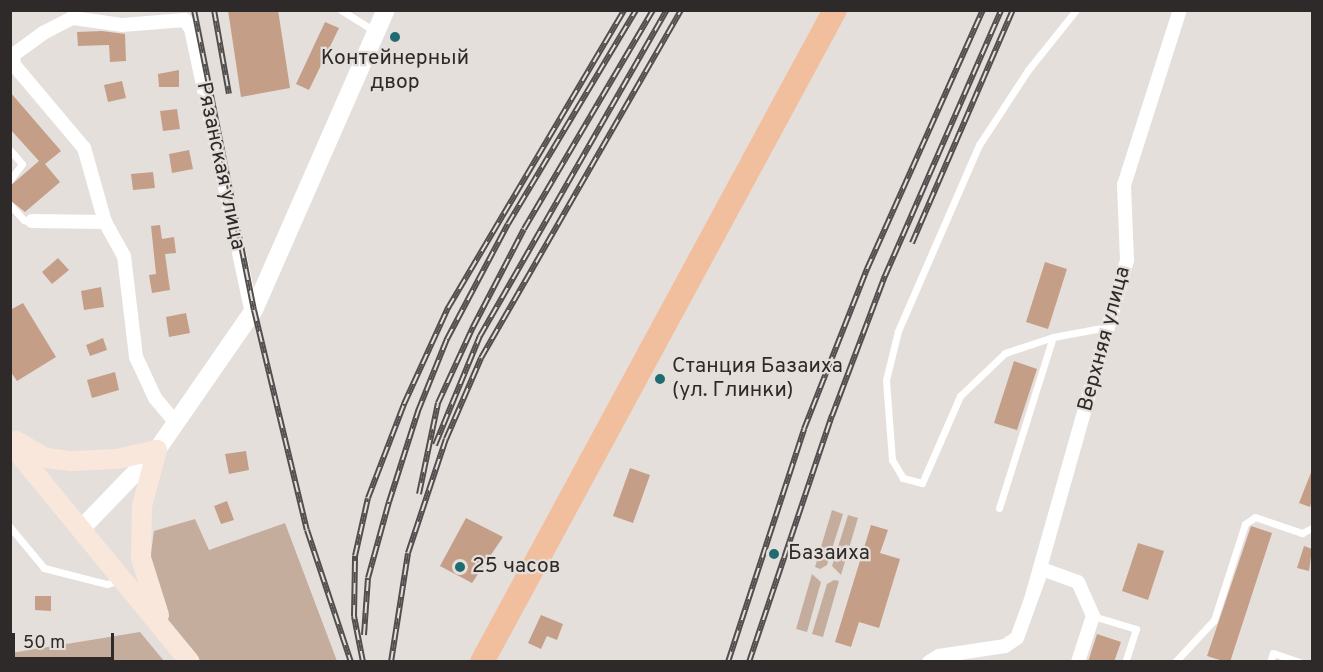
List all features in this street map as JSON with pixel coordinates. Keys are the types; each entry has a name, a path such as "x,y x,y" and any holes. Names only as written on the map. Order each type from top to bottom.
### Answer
{"highway":[{"path":"482,662 834,10"}],"main road":[{"path":"10,437 46,458 72,462 117,459 157,450 142,506 141,558 147,587 168,636"},
{"path":"10,443 190,662"}],"street":[{"path":"81,529 157,450 252,314 386,10"},
{"name":"Верхняя улица","path":"929,662 939,656 1005,646 1017,638 1042,569 1127,260 1124,185 1180,10"},
{"path":"72,14 13,55 12,61 84,148 105,222 124,256 136,357 155,398 177,424"},
{"name":"Рязанская улица","path":"72,14 122,25 185,20 191,29 252,314"},
{"path":"32,221 105,222"},
{"path":"1042,569 1078,582 1093,616 1078,662"}],"lane":[{"path":"341,10 377,33"},
{"path":"1076,10 1028,70 979,145 898,331 886,380 892,460 903,478 922,483 960,396 1005,353 1053,337 1108,327"},
{"path":"10,150 22,164 10,180"},
{"path":"10,205 24,220 32,221"},
{"path":"999,508 1053,337"},
{"path":"1175,662 1214,620 1245,524 1255,517 1302,532 1312,528"},
{"path":"10,527 44,568 107,584 122,580"},
{"path":"1093,616 1136,629 1125,662"},
{"path":"1270,662 1273,653 1299,662"}],"shaded area":[{"path":"832,510 843,514 827,565 820,569 815,567"},
{"path":"848,515 858,518 841,575 832,566"},
{"path":"195,519 209,550 285,523 337,661 199,661 171,629 149,567 154,531"},
{"path":"812,574 821,582 807,632 796,629"},
{"path":"834,580 839,581 823,637 812,634 827,584"},
{"path":"140,632 164,661 11,661 11,653"}],"building":[{"path":"228,10 278,10 290,88 241,97"},
{"path":"325,22 339,28 309,90 296,84"},
{"path":"102,31 125,34 126,61 110,62 109,45 78,46 77,32"},
{"path":"179,70 179,87 159,87 158,74"},
{"path":"122,81 126,98 108,102 104,85"},
{"path":"10,92 61,151 45,164 60,182 25,212 10,200 10,186 39,161 10,129"},
{"path":"177,109 180,129 163,131 160,111"},
{"path":"189,150 193,169 172,173 169,154"},
{"path":"153,172 155,188 133,190 131,174"},
{"path":"160,225 162,239 174,237 176,253 165,254 170,290 152,293 149,275 156,274 151,226"},
{"path":"58,258 69,270 52,284 42,272"},
{"path":"1045,262 1067,269 1048,329 1026,322"},
{"path":"101,287 104,307 84,310 81,291"},
{"path":"23,303 56,357 17,381 10,371 10,310"},
{"path":"186,313 190,333 169,337 166,317"},
{"path":"103,338 107,350 90,356 86,345"},
{"path":"1014,361 1037,369 1017,430 994,423"},
{"path":"115,372 119,390 92,398 87,380"},
{"path":"246,451 249,470 229,474 225,454"},
{"path":"630,468 650,475 633,523 613,516"},
{"path":"1312,470 1312,500 1310,507 1299,503"},
{"path":"227,501 234,520 221,524 214,506"},
{"path":"466,518 503,537 472,583 440,566"},
{"name":"Базаиха","path":"871,525 888,530 880,553 900,559 879,628 859,622 851,647 835,642"},
{"path":"1251,526 1272,533 1230,662 1226,662 1207,656"},
{"path":"1138,543 1164,551 1148,600 1122,591"},
{"path":"1304,546 1312,549 1309,571 1297,568"},
{"path":"35,596 51,596 51,611 35,610"},
{"path":"541,615 563,624 557,640 547,636 541,649 528,643"},
{"path":"1097,634 1121,642 1114,662 1088,662"}],"railway":[{"path":"194,10 254,310 307,530 351,662"},
{"path":"214,10 229,94"},
{"path":"363,662 354,616 355,556 368,498 404,404 448,308 624,10"},
{"path":"364,635 368,578 389,502 418,411 447,339 508,224 636,10"},
{"path":"419,494 438,403 473,327 524,229 653,10"},
{"path":"435,445 480,336 667,10"},
{"path":"391,662 408,553 446,439 481,358 681,10"},
{"path":"728,662 804,429 867,269 983,10"},
{"path":"749,662 832,416 885,276 1001,10"},
{"path":"912,243 1013,10"}],"place":[{"name":"Контейнерный двор","path":"395,37"},
{"name":"Станция Базаиха (ул. Глинки)","path":"660,379"},
{"name":"Базаиха","path":"774,554"},
{"name":"25 часов","path":"460,567"}]}
